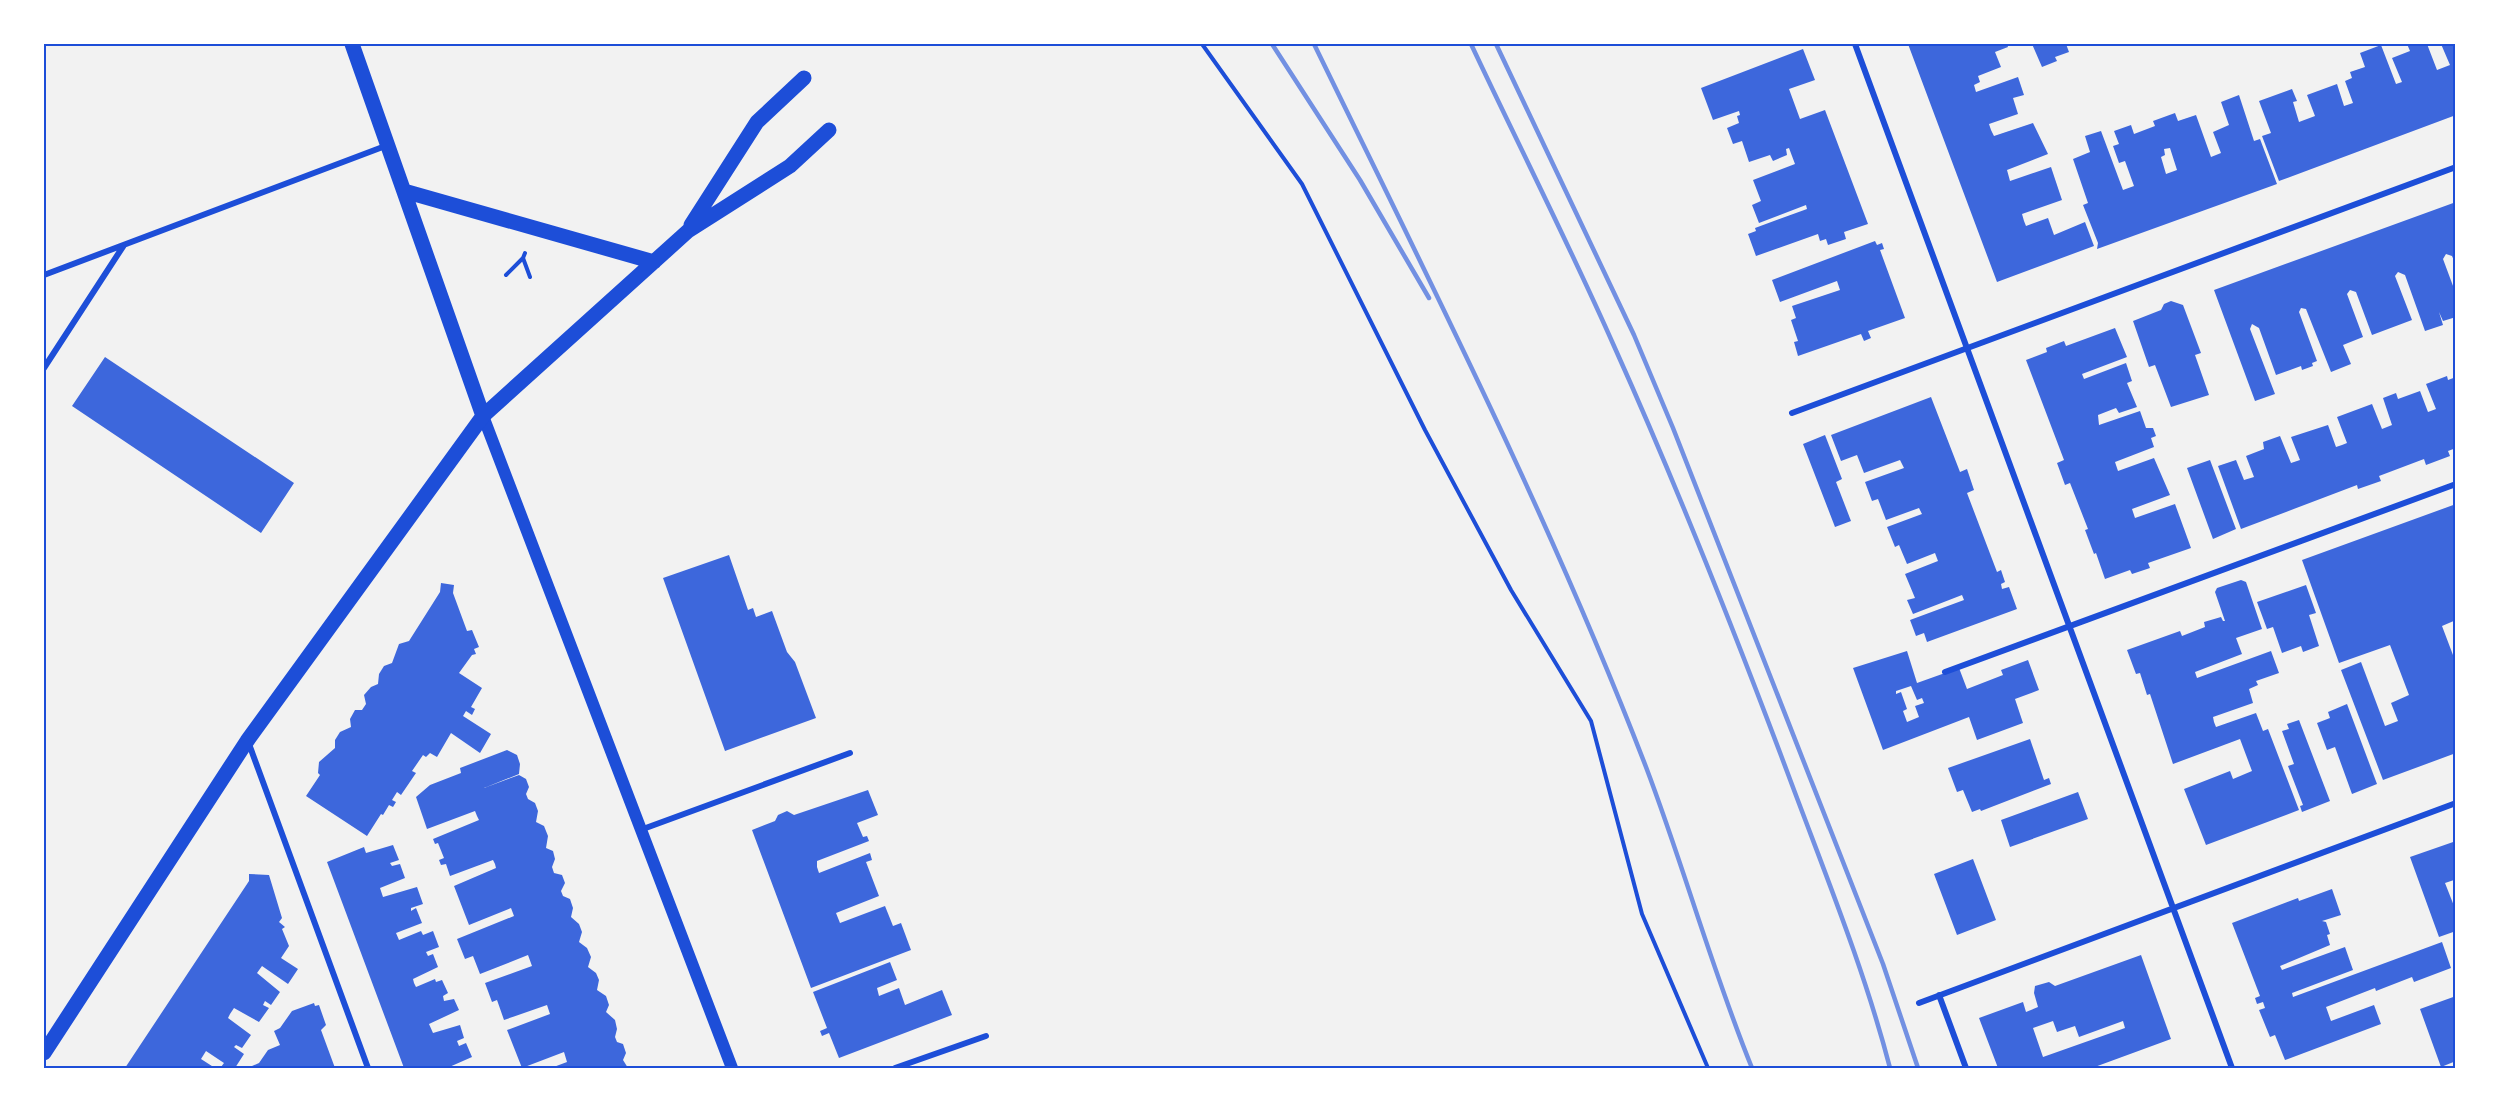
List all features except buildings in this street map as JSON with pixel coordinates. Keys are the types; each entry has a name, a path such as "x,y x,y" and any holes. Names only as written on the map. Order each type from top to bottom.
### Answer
{"main road":[{"path":"352,44 483,416 643,829 732,1068"},
{"path":"688,231 757,122 804,78"},
{"path":"44,1053 247,741 483,416 688,231 790,166 829,130"},
{"path":"404,191 654,262"}],"street":[{"path":"1855,44 2232,1068"},
{"path":"44,275 388,145"},
{"path":"1792,413 2456,167"},
{"path":"44,368 124,245"},
{"path":"1945,672 2070,624 2456,484"},
{"path":"247,741 368,1068"},
{"path":"643,829 850,753"},
{"path":"1919,1003 2456,803"},
{"path":"1939,995 1966,1068"},
{"path":"894,1068 986,1036"}],"path":[{"path":"1202,44 1302,184 1425,430 1505,580 1591,722 1642,914 1708,1068"},
{"path":"506,275 523,258 526,248"},
{"path":"523,258 530,277"}],"railway":[{"path":"1272,44 1360,180 1429,298"},
{"path":"1314,44 1488,402 1570,583 1646,767 1724,994 1752,1068"},
{"path":"1471,44 1597,308 1683,505 1843,920 1890,1068"},
{"path":"1496,44 1634,335 1673,428 1883,964 1918,1068"}]}
